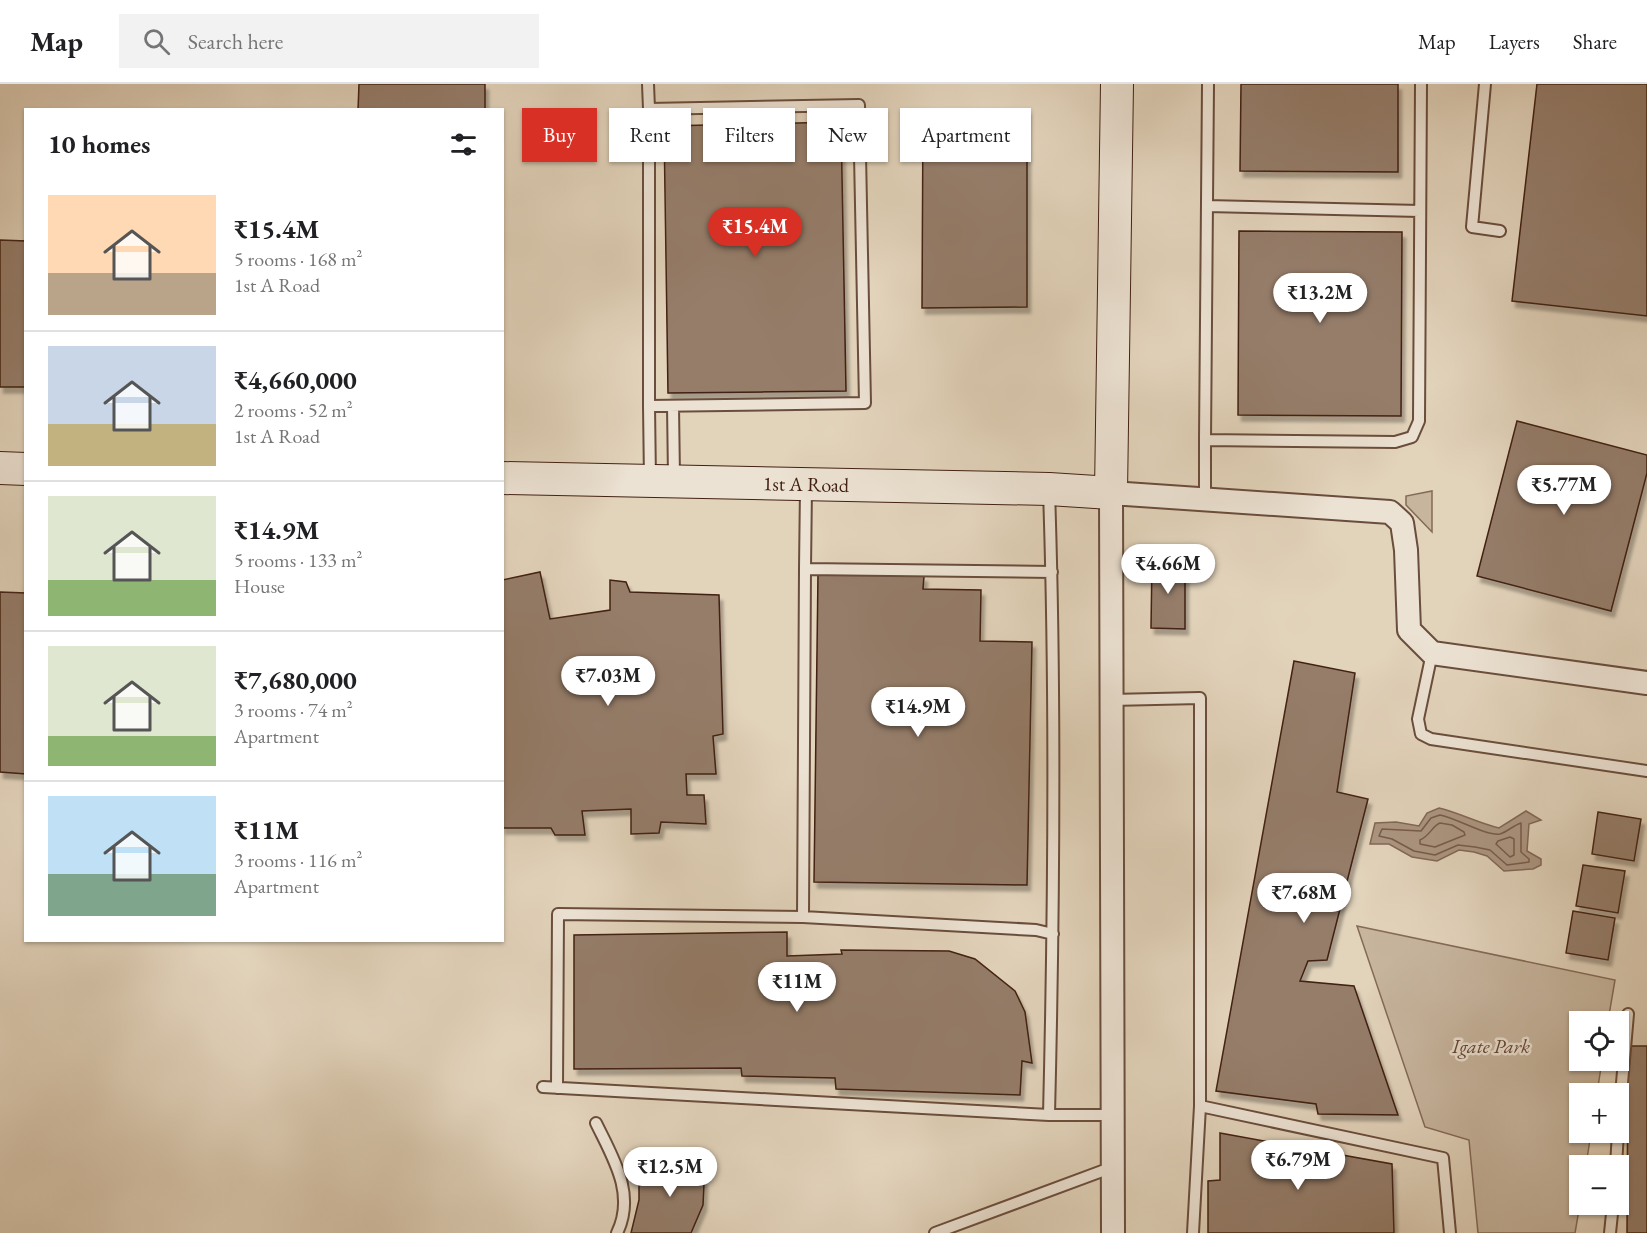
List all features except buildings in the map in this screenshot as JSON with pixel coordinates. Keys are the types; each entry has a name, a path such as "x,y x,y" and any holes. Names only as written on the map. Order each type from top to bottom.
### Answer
{"street":[{"path":"1113,1233 1111,493 1117,84"},
{"path":"0,468 24,469"},
{"name":"1st A Road","path":"504,478 1049,489 1111,493"},
{"path":"1111,493 1390,512 1402,523 1406,550 1409,630 1432,653 1647,683"}],"lane":[{"path":"648,84 649,108"},
{"path":"1205,501 1208,84"},
{"path":"1205,440 1395,442 1412,437 1419,421 1421,84"},
{"path":"1485,84 1472,227 1500,231"},
{"path":"649,406 865,403 859,105 691,108"},
{"path":"649,162 649,406 662,481"},
{"path":"1207,206 1420,211"},
{"path":"662,481 673,406"},
{"path":"803,917 806,484"},
{"path":"1049,489 1052,572 1053,934 1049,1115"},
{"path":"805,569 1052,572"},
{"path":"1432,653 1418,719 1421,734 1431,739 1647,771"},
{"path":"1111,700 1200,698 1200,1106 1193,1233"},
{"path":"557,1088 558,914 803,917 1036,930 1053,934"},
{"path":"543,1087 1049,1115 1112,1115"},
{"path":"1200,1106 1443,1158 1450,1233"},
{"path":"596,1123 614,1159 626,1202 618,1233"},
{"path":"935,1233 1113,1167"},
{"path":"1610,1233 1611,1215"}],"green space":[{"path":"1432,491 1432,532 1406,505 1406,496"},
{"name":"Igate Park","path":"1357,926 1615,980 1610,1011 1569,1011 1569,1071 1600,1071 1599,1083 1569,1083 1569,1143 1589,1143 1588,1155 1569,1155 1569,1215 1578,1215 1575,1233 1478,1233 1469,1140 1425,1127"}],"water":[{"path":"1439,808 1499,828 1526,811 1541,820 1529,824 1527,851 1541,859 1541,865 1533,869 1504,871 1487,856 1474,852 1459,850 1437,861 1412,857 1389,844 1370,844 1375,823 1396,822 1419,826 1427,813"}]}
